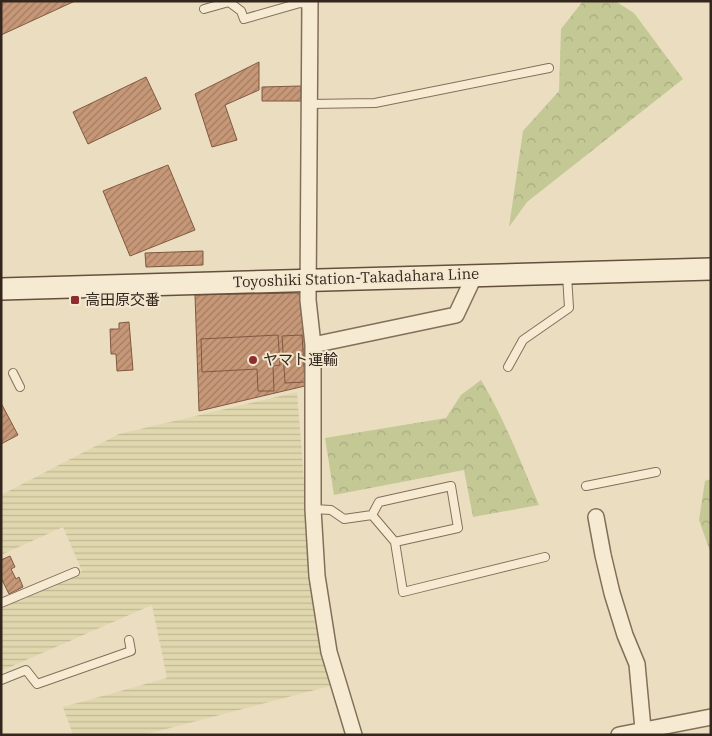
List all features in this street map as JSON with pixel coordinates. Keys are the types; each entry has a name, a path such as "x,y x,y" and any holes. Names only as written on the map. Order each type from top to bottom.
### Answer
{"main road":[{"name":"Toyoshiki Station-Takadahara Line","path":"1,289 711,269"}],"street":[{"path":"310,3 308,300 313,345 313,508 318,576 329,652 354,735"},
{"path":"313,345 456,315 472,282 472,275"},
{"path":"596,517 602,554 612,593 625,635 637,664 643,729"},
{"path":"619,735 711,717"}],"lane":[{"path":"204,9 229,2 241,11 244,19 310,3"},
{"path":"309,104 375,102 549,68"},
{"path":"508,368 523,340 569,308 567,273"},
{"path":"13,373 20,387"},
{"path":"586,486 656,472"},
{"path":"372,515 378,502 451,486 458,528 395,542"},
{"path":"313,508 331,510 344,519 372,515"},
{"path":"372,515 395,542 403,592 545,557"},
{"path":"1,603 31,588 75,572"},
{"path":"1,680 26,670 38,684 131,651 129,640"}],"shaded area":[{"path":"297,392 312,583 330,686 143,735 73,735 63,707 167,678 152,605 1,671 1,608 82,571 63,527 1,555 1,495 119,434"}],"green space":[{"path":"583,1 615,1 634,13 683,79 527,202 509,227 523,131 559,91 561,29"},
{"path":"481,380 505,426 539,505 473,517 464,470 334,495 325,438 446,418 461,395"},
{"path":"711,479 711,554 699,520 705,481"}],"building":[{"path":"1,1 75,1 1,35"},
{"path":"259,62 259,90 225,105 237,140 212,147 195,94"},
{"path":"146,77 161,109 88,144 73,112"},
{"path":"301,86 301,101 262,101 262,87"},
{"path":"168,165 195,230 130,256 103,191"},
{"path":"203,251 203,265 146,267 145,253"},
{"name":"ヤマト運輸","path":"298,293 304,300 309,385 199,411 195,295"},
{"path":"129,322 133,370 117,371 116,354 111,354 110,329 119,329 119,323"},
{"path":"278,335 280,365 273,366 274,391 258,391 257,369 202,372 201,339"},
{"path":"302,335 305,382 285,383 282,336"},
{"path":"1,403 18,435 1,444"},
{"path":"10,556 15,567 11,569 16,579 19,577 23,587 9,594 1,578 1,560"}],"place":[{"name":"高田原交番","path":"75,300"},
{"name":"ヤマト運輸","path":"253,360"}]}
